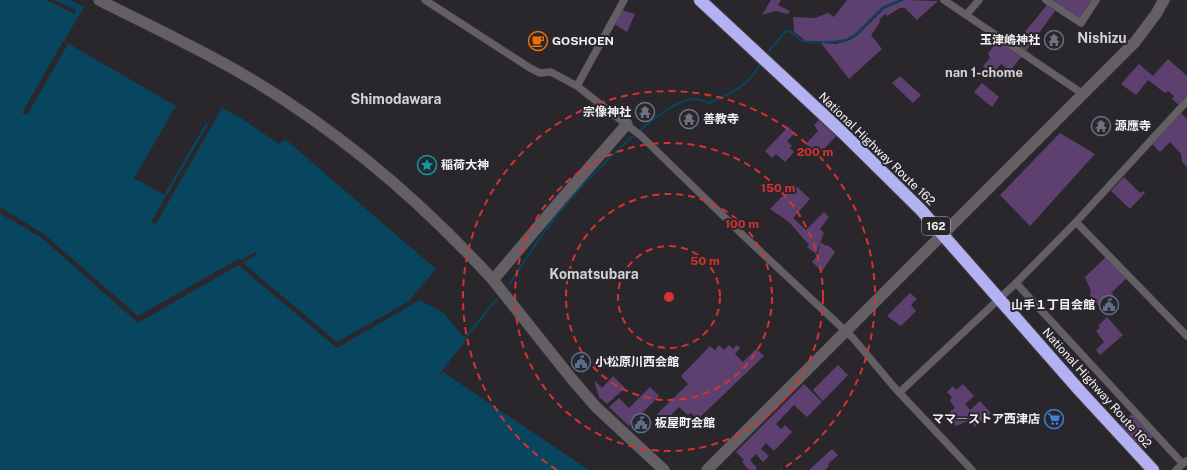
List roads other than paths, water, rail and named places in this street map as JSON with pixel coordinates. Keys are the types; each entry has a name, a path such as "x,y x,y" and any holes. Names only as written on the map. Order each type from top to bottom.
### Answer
{"highway":[{"name":"National Highway Route 162","path":"700,0 868,158 942,233 1080,391 1153,470"}],"street":[{"path":"100,0 239,72 344,142 432,218 493,280 596,407 664,470"},
{"path":"425,0 530,68 540,73 551,72 577,86 638,133 862,348 900,392 972,470"},
{"path":"577,86 624,0"},
{"path":"944,0 967,14 1083,94"},
{"path":"967,14 979,0"},
{"path":"1046,0 1081,23 1096,0"},
{"path":"707,470 942,233 1135,42 1152,21 1164,0"},
{"path":"900,392 1016,283 1076,222 1187,101"},
{"path":"493,280 627,124"},
{"path":"1076,222 1187,336"},
{"path":"1016,283 1185,462 1176,470"}],"water":[{"path":"0,0 70,0 84,7 64,41 176,106 134,178 164,195 206,123 208,124 219,106 241,118 279,144 285,139 436,269 408,302 411,305 419,300 443,312 466,340 437,377 443,372 589,470 0,470"}],"waterway":[{"path":"769,51 786,31 793,33 799,39 806,42 835,42 844,40 857,33 884,8 902,0"},
{"path":"509,285 535,245 573,196 606,161 646,125 666,111 683,102 700,99 709,103 732,93 744,84 755,73 760,65"},
{"path":"465,338 497,299"}],"place":[{"name":"玉津嶋神社","path":"1054,40"},
{"name":"GOSHOEN","path":"538,41"},
{"name":"宗像神社","path":"645,112"},
{"name":"善教寺","path":"689,119"},
{"name":"源應寺","path":"1101,126"},
{"name":"稲荷大神","path":"427,165"},
{"name":"山手１丁目会館","path":"1109,305"},
{"name":"小松原川西会館","path":"581,362"},
{"name":"ママ―ストア西津店","path":"1054,419"},
{"name":"板屋町会館","path":"641,423"}],"district":[{"name":"Nishizu","path":"1102,38"},
{"name":"nan 1-chome","path":"984,72"},
{"name":"Shimodawara","path":"396,99"},
{"name":"Komatsubara","path":"594,274"}]}
